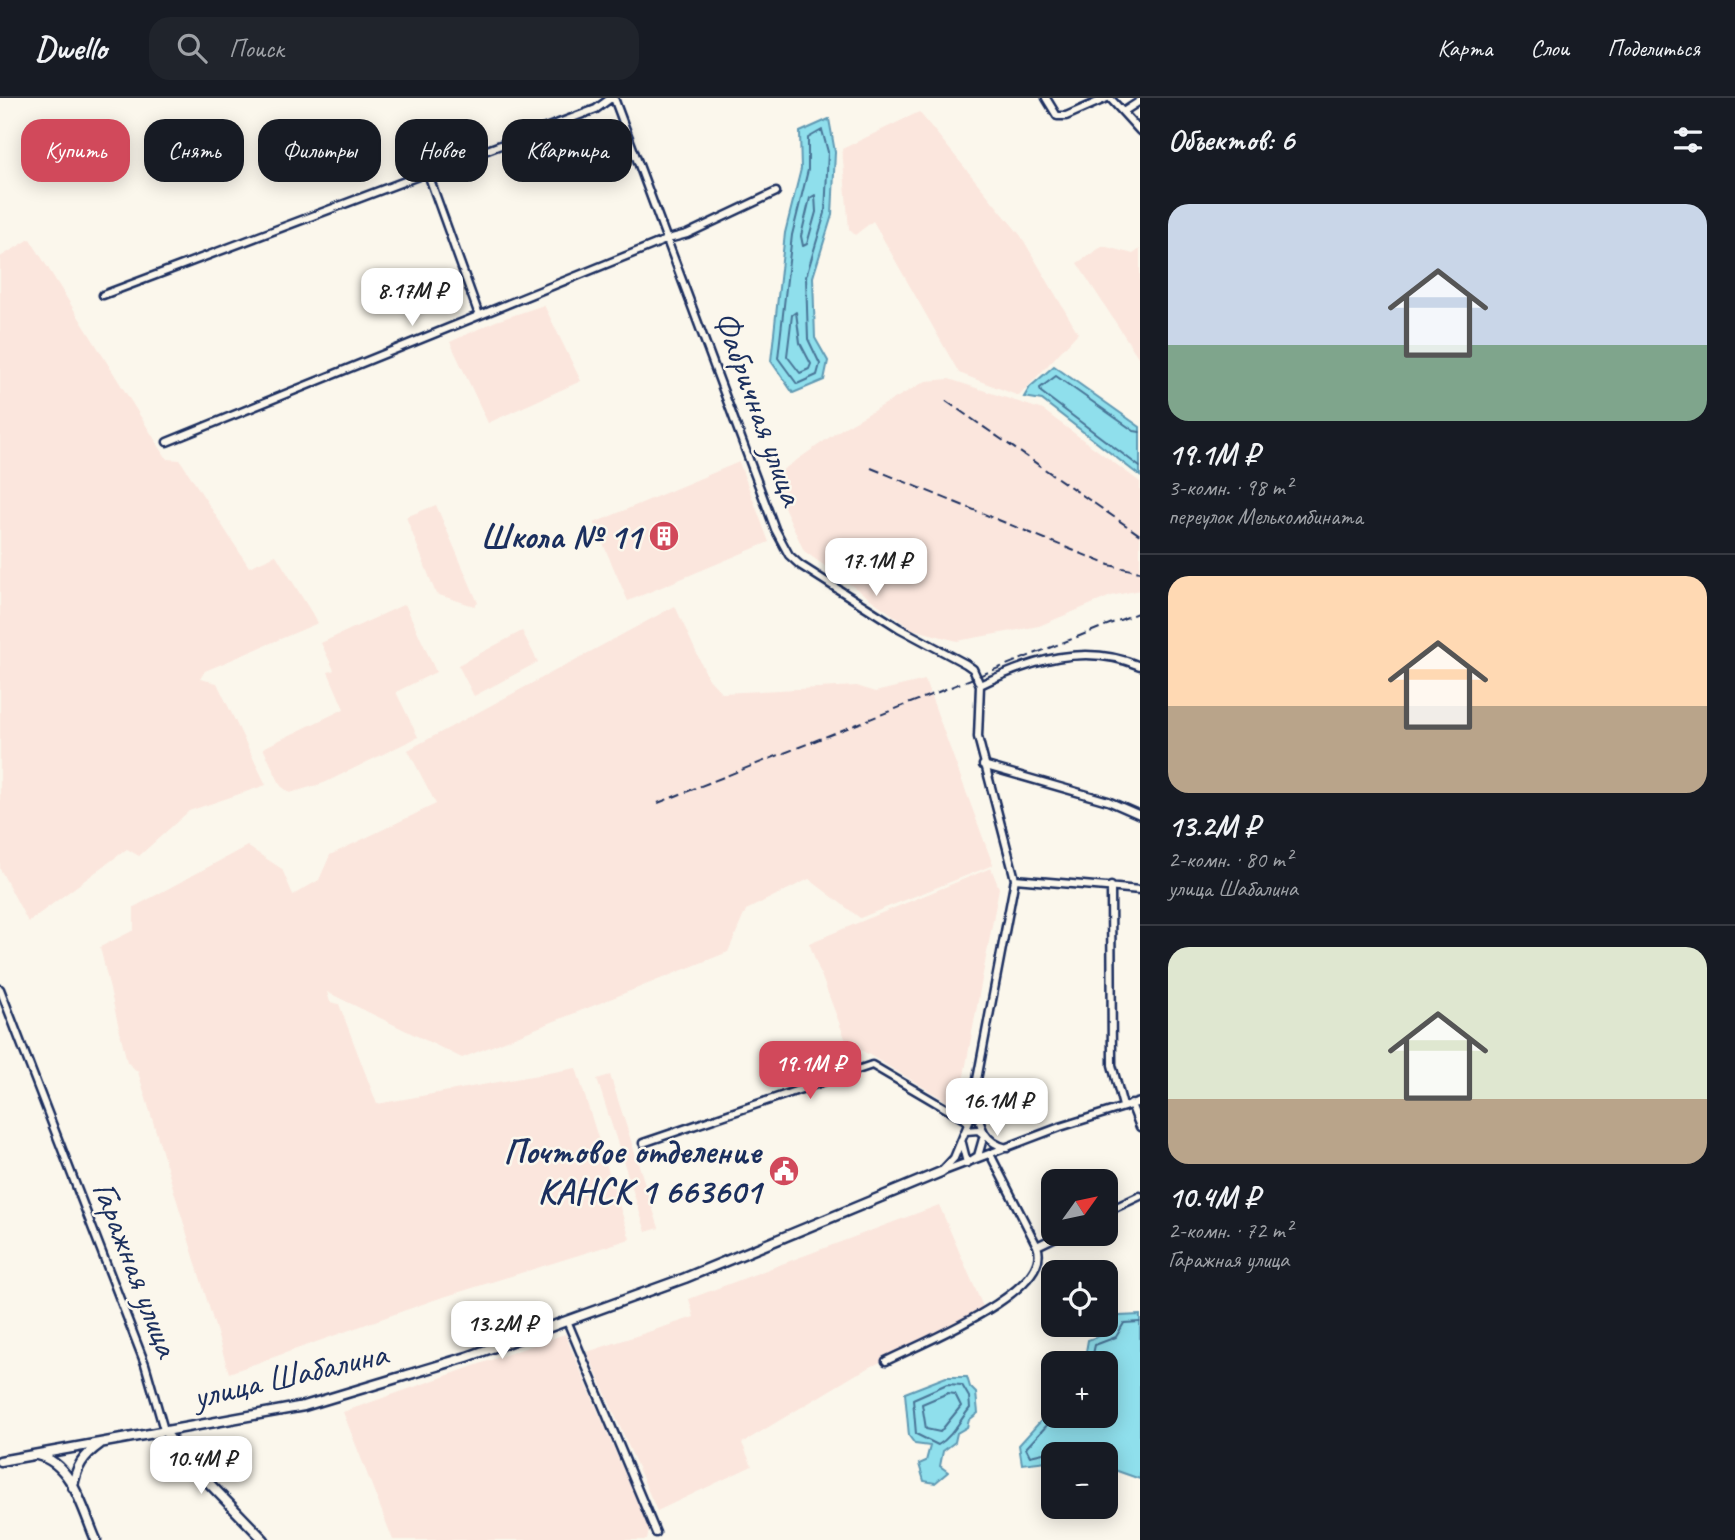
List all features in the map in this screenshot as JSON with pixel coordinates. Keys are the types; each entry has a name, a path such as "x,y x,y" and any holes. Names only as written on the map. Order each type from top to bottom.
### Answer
{"street":[{"path":"488,151 596,109 612,98"},
{"name":"Фабричная улица","path":"612,98 668,239 775,529 789,555 899,628 967,664 973,669 980,685"},
{"path":"1046,98 1057,116 1066,116 1109,98 1140,131"},
{"path":"1123,112 1140,101"},
{"path":"103,295 407,182"},
{"path":"431,182 479,315"},
{"path":"167,442 668,239 687,234 776,192"},
{"path":"941,1172 962,1142 969,1122 1015,879 983,765 977,722 980,685 1016,668 1053,657 1118,658 1140,666"},
{"path":"983,765 1108,802 1140,815"},
{"path":"1015,879 1140,890"},
{"path":"1111,886 1112,1065 1123,1106"},
{"name":"Гаражная улица","path":"0,989 145,1364 164,1430 180,1453 264,1540"},
{"path":"643,1143 872,1065 969,1122"},
{"path":"962,1142 967,1163 978,1156 984,1135 974,1099"},
{"name":"улица Шабалина","path":"0,1461 304,1406 467,1357 568,1323 941,1172 1140,1102"},
{"path":"1131,1104 1140,1127"},
{"path":"966,1131 978,1130 998,1146 1010,1149"},
{"path":"886,1361 1012,1295 1037,1268 1040,1253 991,1156"},
{"path":"1118,1206 1140,1196"},
{"path":"1037,1246 1041,1244"},
{"path":"568,1323 656,1533"},
{"path":"73,1487 83,1458 105,1441"},
{"path":"34,1455 56,1463 73,1487 96,1540"}],"shaded area":[{"path":"919,112 1021,236 1078,333 1019,396 959,373 873,221 855,235 849,229 842,149"},
{"path":"30,239 167,459 180,460 249,567 276,555 318,623 205,671 200,679 217,683 266,785 189,811 139,856 127,849 28,922 0,869 0,257"},
{"path":"1103,246 1133,254 1140,249 1140,360 1077,263"},
{"path":"544,305 581,381 488,423 450,342 496,321"},
{"path":"949,379 1043,410 1140,482 1140,590 1111,596 1039,626 957,641 912,629 804,551 771,478 843,428 926,381"},
{"path":"739,462 769,542 628,601 594,523"},
{"path":"436,505 478,603 474,606 436,594 406,517"},
{"path":"405,604 436,672 396,692 418,737 324,783 290,793 281,786 263,748 344,709 328,672 334,670 321,643"},
{"path":"675,606 708,678 722,693 857,686 875,692 925,680 993,865 860,918 809,879 746,910 728,952 462,1058 327,992 330,1002 339,1004 377,1104 576,1068 630,1239 434,1300 229,1373 138,1072 127,1062 100,947 134,930 134,907 247,846 282,869 293,895 319,880 330,855 436,804 408,750"},
{"path":"522,631 538,662 474,696 458,665"},
{"path":"991,868 999,888 958,1108 846,1041 809,943"},
{"path":"610,1075 659,1228 646,1232 597,1079"},
{"path":"939,1205 984,1309 855,1375 742,1443 752,1466 657,1511 587,1352 694,1317 689,1299"},
{"path":"565,1334 649,1530 647,1540 393,1540 343,1412"}],"water":[{"path":"829,119 835,152 832,215 813,277 815,338 828,361 824,380 793,393 771,361 785,233 801,169 800,132"},
{"path":"1054,366 1140,427 1140,476 1042,400 1024,397 1030,387"},
{"path":"1140,1315 1140,1479 1118,1471 1118,1442 1041,1442 1041,1462 1022,1464 1019,1445 1041,1421 1041,1428 1118,1428 1118,1351 1086,1351 1088,1340 1097,1337 1118,1337 1119,1316"},
{"path":"946,1377 967,1377 970,1387 976,1393 978,1413 969,1420 967,1427 957,1433 955,1442 943,1451 940,1466 948,1472 935,1483 924,1481 919,1464 926,1461 930,1446 915,1444 909,1436 905,1393"}],"railway":[{"path":"946,401 1140,535"},
{"path":"871,468 1109,565 1140,572"},
{"path":"658,803 1140,612"}],"place":[{"name":"Школа № 11","path":"664,536"},
{"name":"Почтовое отделение КАНСК 1 663601","path":"784,1171"}]}
